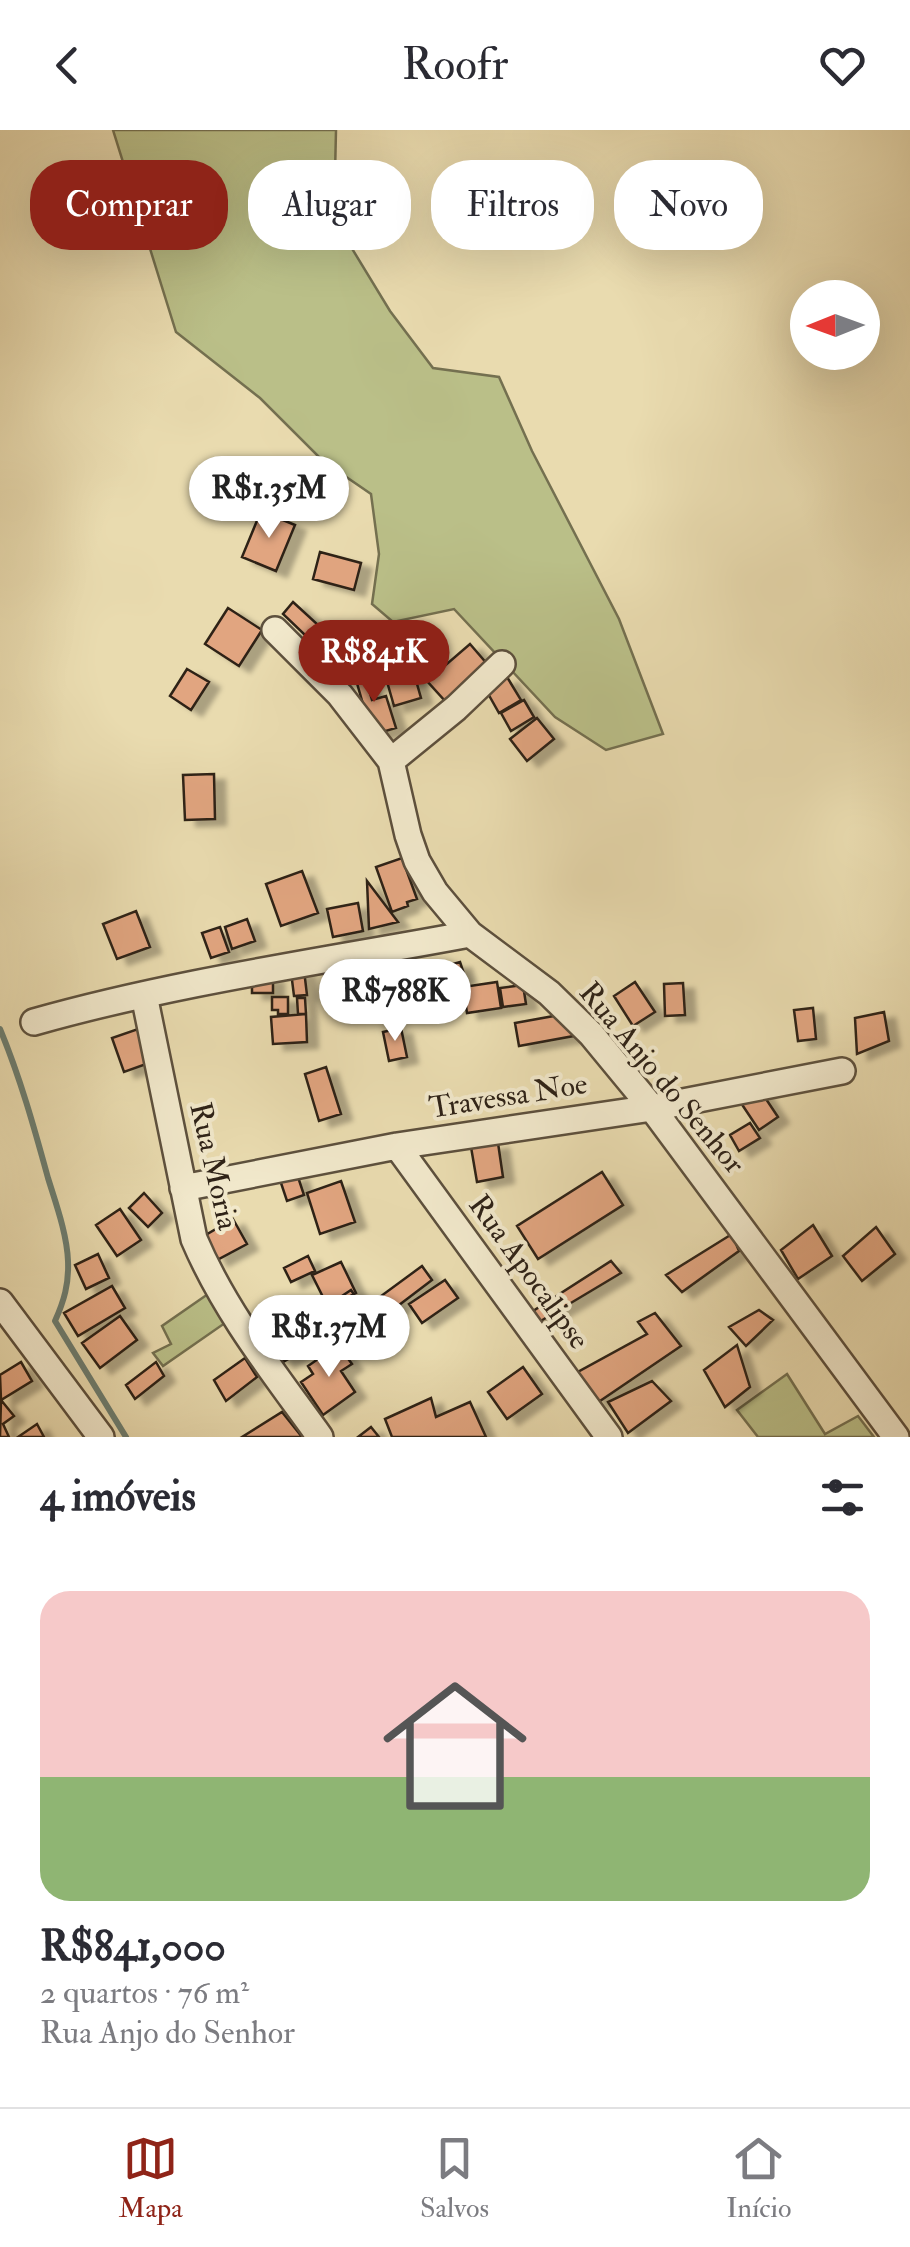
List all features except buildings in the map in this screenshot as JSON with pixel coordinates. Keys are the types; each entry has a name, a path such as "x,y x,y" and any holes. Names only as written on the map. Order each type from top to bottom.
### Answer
{"street":[{"name":"Rua Anjo do Senhor","path":"275,630 340,695 391,761 408,835 417,861 436,892 470,934 549,993 590,1034 652,1108 896,1437"},
{"path":"391,761 502,664"},
{"path":"34,1022 144,995 470,934"},
{"name":"Rua Moria","path":"144,995 194,1239 237,1322 320,1437"},
{"name":"Travessa Noe","path":"183,1188 397,1146 652,1108 842,1071"},
{"name":"Rua Apocalipse","path":"397,1146 609,1437"},
{"path":"0,1302 101,1437"}],"green space":[{"path":"113,130 336,130 335,160 248,160 248,250 353,250 390,311 433,368 499,377 532,451 619,619 663,734 606,750 555,717 454,609 393,622 372,604 379,554 371,494 323,461 260,398 176,332 150,250 228,250 228,160 122,160"},
{"path":"208,1294 225,1323 163,1366 153,1353 171,1344 162,1326"},
{"path":"787,1374 825,1434 858,1416 874,1437 758,1437 737,1410"}],"waterway":[{"path":"0,1029 26,1102 66,1240 67,1285 55,1321 126,1437"}]}
